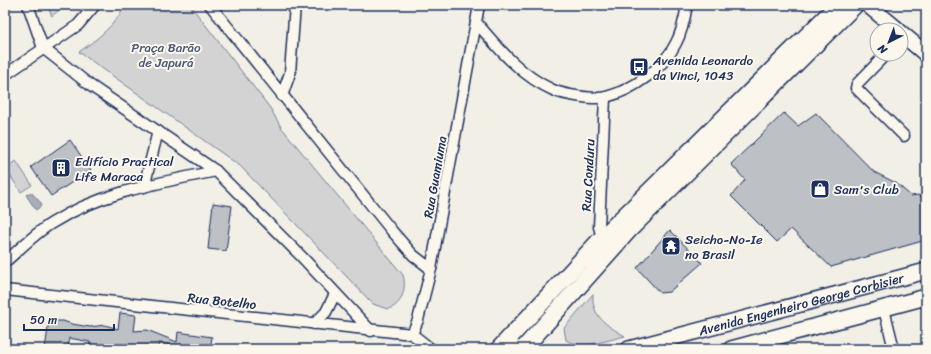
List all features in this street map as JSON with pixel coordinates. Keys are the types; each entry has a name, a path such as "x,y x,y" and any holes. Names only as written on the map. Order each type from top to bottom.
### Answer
{"main road":[{"path":"523,349 606,244 838,5"},
{"path":"500,348 855,5"},
{"path":"868,5 887,22"},
{"path":"909,40 926,54"},
{"name":"Avenida Engenheiro George Corbisier","path":"629,349 926,271"},
{"name":"Avenida Engenheiro George Corbisier","path":"731,349 926,297"},
{"path":"500,348 519,349"}],"street":[{"path":"28,5 42,48 91,86 216,170 296,251 371,331"},
{"path":"5,75 42,48 78,25 96,5"},
{"path":"210,5 392,231 413,255 431,269"},
{"path":"282,96 290,73 295,5"},
{"name":"Rua Guamiuma","path":"412,334 418,320 431,269 480,5"},
{"path":"476,22 495,45 522,71 553,91 577,96 605,98 632,88 656,69 676,43 687,5"},
{"path":"878,62 857,84 856,88 904,136"},
{"name":"Rua Conduru","path":"605,98 599,227 606,244"},
{"path":"144,187 158,131"},
{"path":"5,262 51,224 97,200 216,170"},
{"name":"Rua Botelho","path":"5,290 371,331 412,334"},
{"path":"314,324 326,312 335,294"},
{"path":"884,309 894,349"},
{"path":"412,334 431,349"}],"green space":[{"path":"47,5 65,5 52,16"},
{"name":"Praça Barão de Japurá","path":"125,5 190,5 270,108 281,127 403,275 404,291 400,301 396,305 387,309 373,304 240,166 79,52 111,26"},
{"path":"16,161 32,185 21,192 5,168"},
{"path":"593,294 595,308 602,320 625,336 603,342 587,344 572,343 566,340 564,328"}],"shaded area":[{"path":"31,192 41,203 41,206 36,210 26,195"}],"building":[{"name":"Sam's Club","path":"784,113 798,126 816,113 874,172 896,183 911,196 919,195 926,202 926,240 831,267 791,229 777,242 731,196 745,180 731,164"},
{"name":"Edifício Practical Life Maraca","path":"70,140 91,170 51,196 31,167"},
{"path":"213,203 232,206 226,251 208,249"},
{"name":"Seicho-No-Ie no Brasil","path":"670,230 702,263 669,292 660,293 637,268"},
{"path":"120,313 136,315 134,331 147,330 177,342 178,332 212,337 210,349 182,349 182,346 159,343 158,349 89,349 90,342 69,338 68,349 45,349 49,321 63,321 90,327 105,325 118,329"}],"place":[{"name":"Avenida Leonardo da Vinci, 1043","path":"639,67"},
{"name":"Edifício Practical Life Maraca","path":"61,168"},
{"name":"Sam's Club","path":"820,189"},
{"name":"Seicho-No-Ie no Brasil","path":"671,246"}]}
